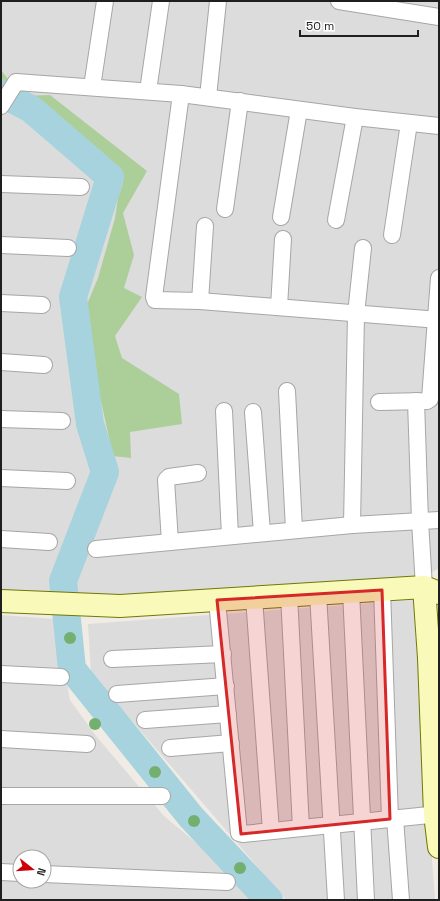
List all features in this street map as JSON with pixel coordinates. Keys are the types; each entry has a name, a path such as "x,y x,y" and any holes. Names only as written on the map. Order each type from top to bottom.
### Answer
{"street":[{"path":"92,87 105,1"},
{"path":"148,91 161,1"},
{"path":"208,97 218,1"},
{"path":"339,1 439,17"},
{"path":"1,106 16,82 180,94 355,117 439,126"},
{"path":"180,94 154,297 156,300 200,301 437,319"},
{"path":"225,209 240,101"},
{"path":"281,217 299,110"},
{"path":"336,220 355,117"},
{"path":"392,235 409,123"},
{"path":"1,184 81,187"},
{"path":"200,301 205,226"},
{"path":"279,307 283,239"},
{"path":"1,245 68,248"},
{"path":"352,525 356,314 363,248"},
{"path":"380,402 428,401 430,399 439,278"},
{"path":"1,302 42,305"},
{"path":"1,362 44,365"},
{"path":"287,391 294,530"},
{"path":"416,401 420,521 434,586 435,735 439,847"},
{"path":"224,410 230,536"},
{"path":"253,412 262,533"},
{"path":"1,419 62,421"},
{"path":"170,542 166,480 169,477 198,473"},
{"path":"1,478 67,481"},
{"path":"96,549 352,525 439,520"},
{"path":"1,540 49,542"},
{"path":"9,601 120,606 434,586"},
{"path":"382,590 393,819 401,900"},
{"path":"351,592 366,900"},
{"path":"318,594 330,825 336,900"},
{"path":"289,595 301,828"},
{"path":"254,598 271,831"},
{"path":"217,600 239,833 243,834 437,814"},
{"path":"112,659 223,654"},
{"path":"1,674 62,677"},
{"path":"117,694 226,686"},
{"path":"145,720 228,714"},
{"path":"1,739 87,744"},
{"path":"170,748 231,743"},
{"path":"1,796 162,796"},
{"path":"1,872 12,873"},
{"path":"52,874 227,882"}],"highlighted area":[{"path":"382,590 390,819 241,834 217,600"}],"shaded area":[{"path":"1,1 439,1 439,568 417,582 115,600 1,596"},
{"path":"413,600 435,900 286,900 91,673 88,624"},
{"path":"1,615 55,619 70,700 96,736 164,816 225,867 254,900 1,900"}],"green space":[{"path":"1,70 21,96 50,95 147,171 123,213 134,255 124,288 142,297 115,336 122,358 179,394 182,424 130,432 131,458 113,456 87,337 85,309 98,278 123,183 84,143 27,107 1,93"}],"waterway":[{"path":"1,93 31,109 110,177 73,297 90,424 105,472 63,581 72,669 191,817 269,900"}]}
